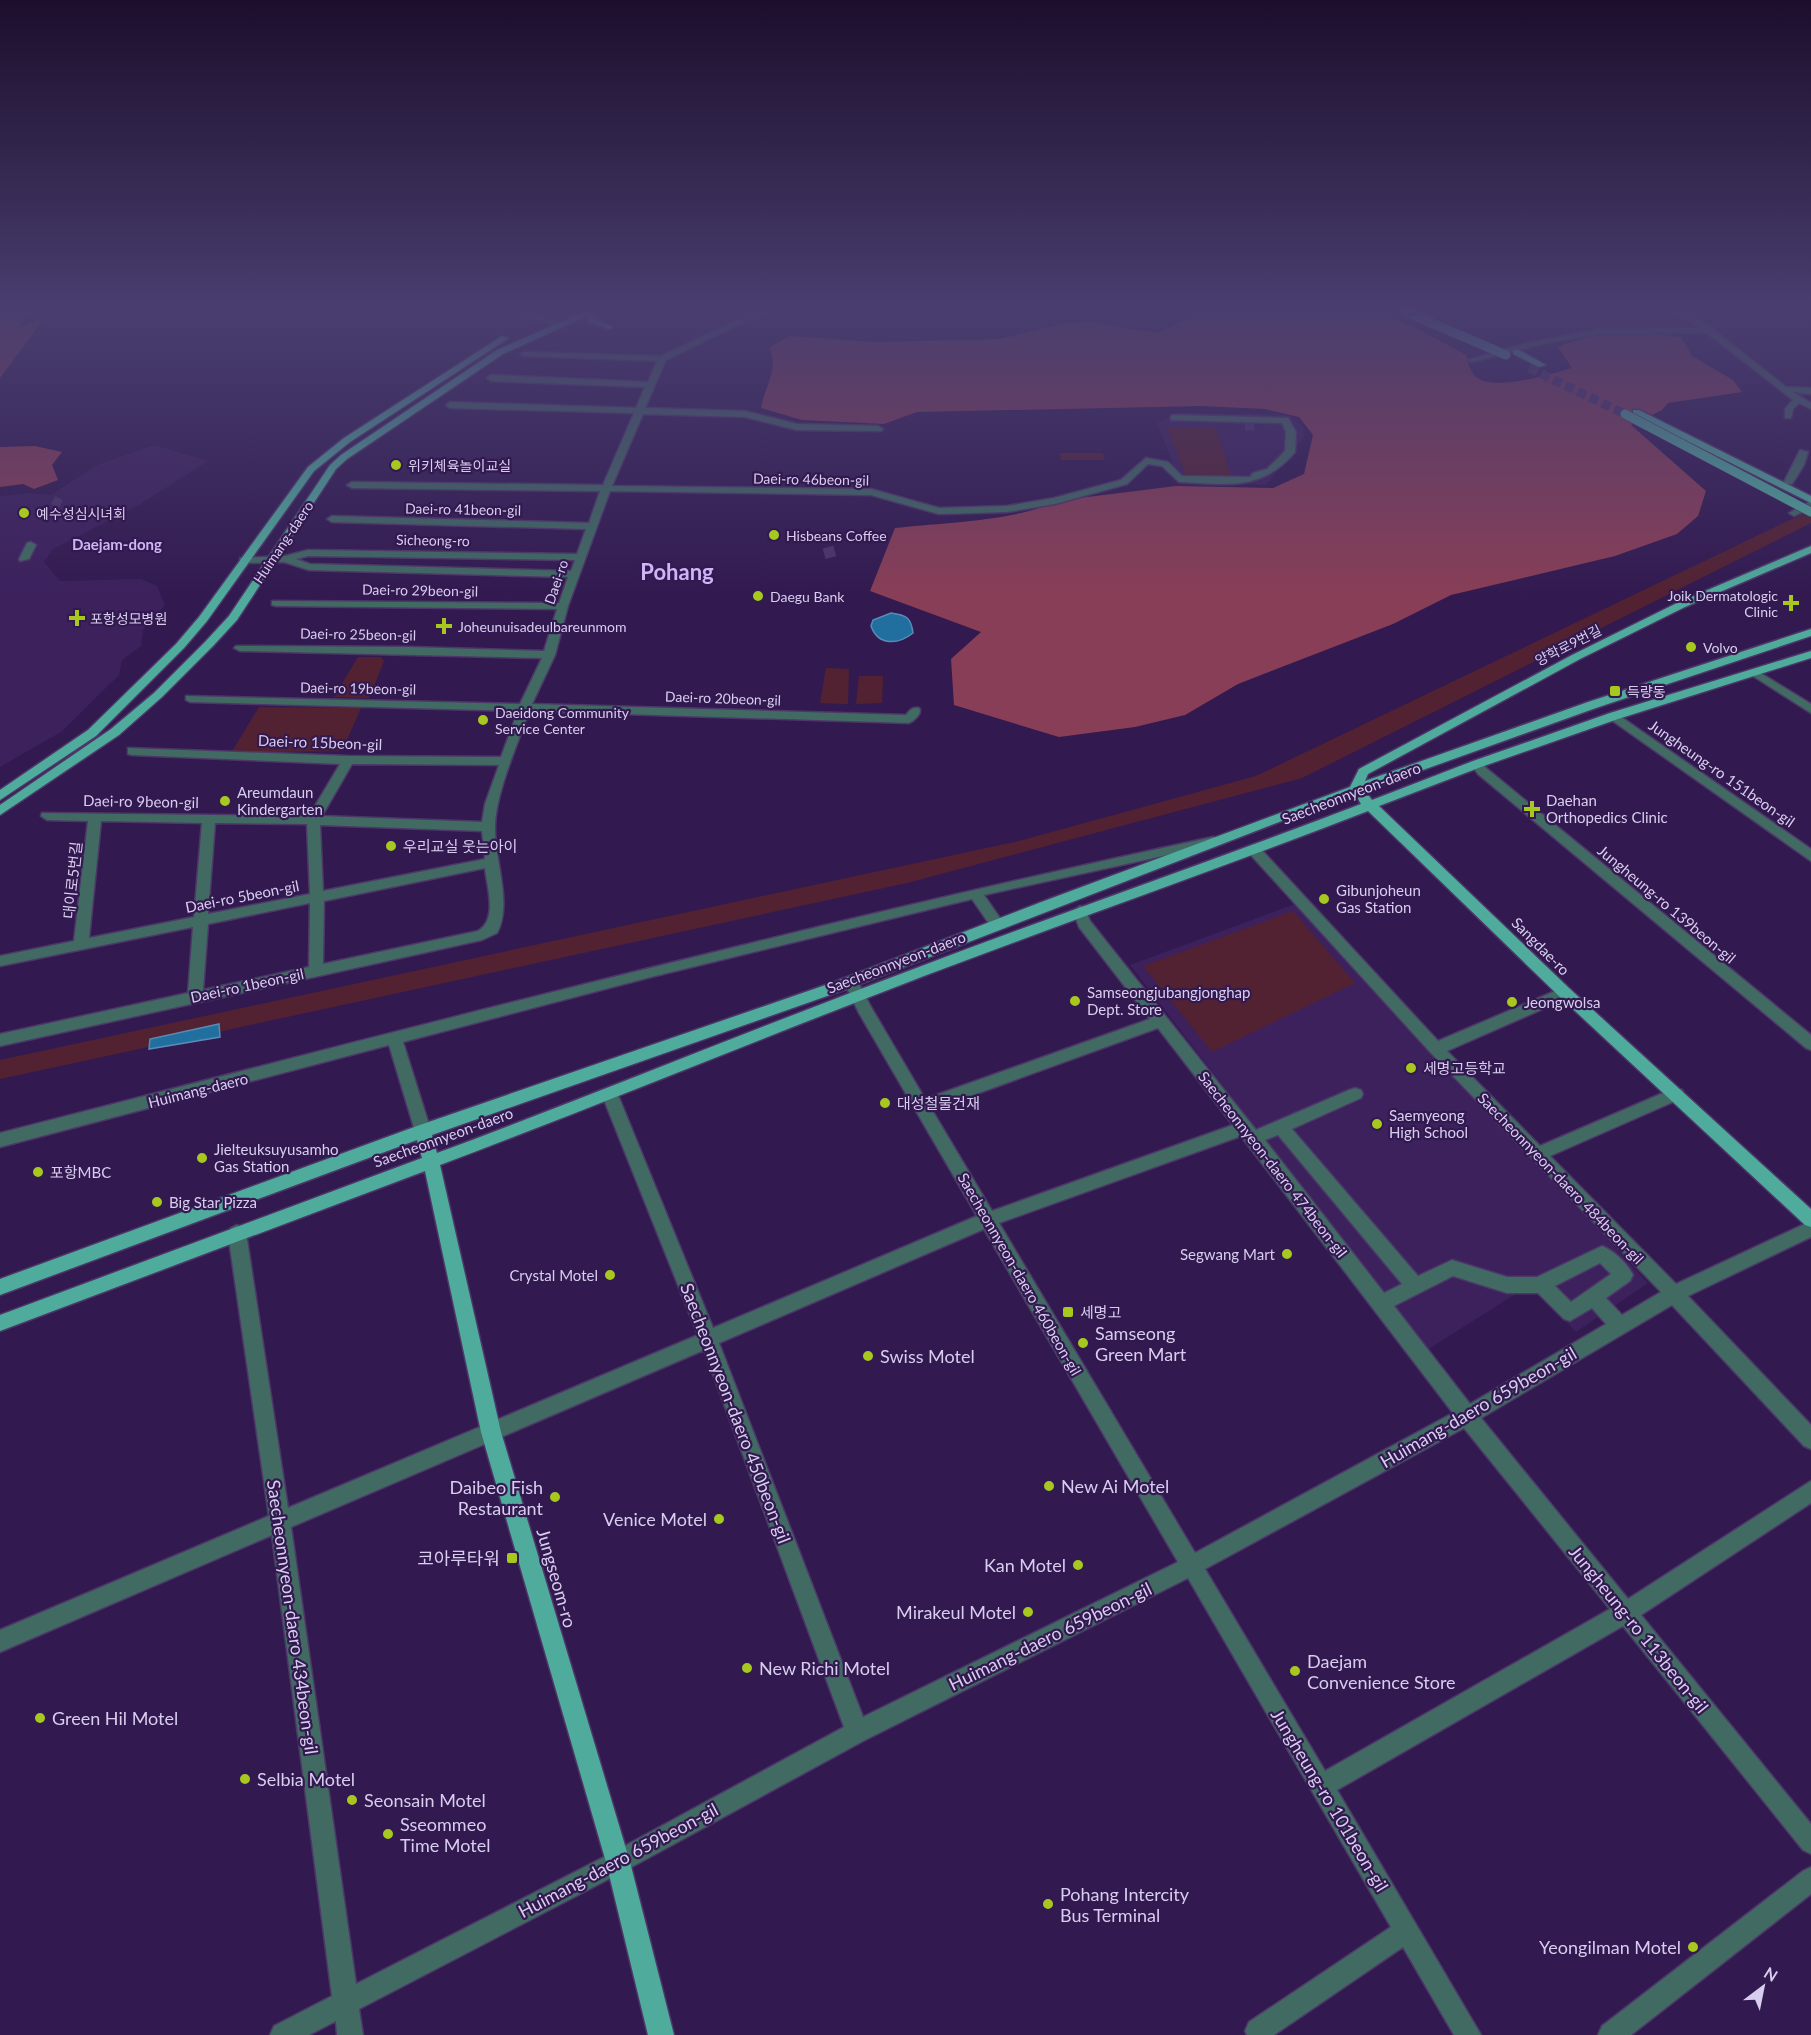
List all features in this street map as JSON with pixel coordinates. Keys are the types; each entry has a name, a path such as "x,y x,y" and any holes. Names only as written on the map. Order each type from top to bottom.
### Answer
{"main road":[{"name":"Huimang-daero","path":"1,796 92,734 132,696 203,619 311,469 347,440 398,406"},
{"name":"Huimang-daero","path":"0,811 115,732 158,695 233,618 333,467 344,457 420,406"},
{"path":"1636,411 1811,502"},
{"path":"1625,414 1811,512"},
{"name":"양학로9번길","path":"1355,791 1363,772 1513,689 1681,605 1811,549"},
{"path":"1710,666 1718,658 1811,624"},
{"name":"Saecheonnyeon-daero","path":"0,1323 610,1095 838,1003 855,989 997,924 1213,841 1475,746 1811,632"},
{"name":"Saecheonnyeon-daero","path":"0,1287 423,1131 855,989 1254,850 1477,764 1614,716 1811,654"},
{"name":"Sangdae-ro","path":"1355,791 1565,993 1811,1220"},
{"path":"0,821 13,809 15,802"},
{"name":"Jungseom-ro","path":"423,1131 490,1432 618,1862 661,2035"}],"street":[{"path":"476,406 745,414 797,427 878,429"},
{"name":"Daei-ro","path":"492,929 497,916 488,827 490,804 525,707 549,655 563,606 606,489 640,406"},
{"path":"1788,416 1792,406"},
{"path":"1174,418 1285,420 1289,427"},
{"path":"1247,426 1289,427"},
{"name":"Daei-ro 46beon-gil","path":"352,485 871,492 939,511 1007,509 1055,501 1124,482 1146,461 1165,464 1179,479 1237,481 1253,479 1256,475 1270,471 1290,452 1289,427"},
{"path":"1789,482 1799,465 1803,452"},
{"path":"1794,513 1811,502"},
{"name":"Daei-ro 41beon-gil","path":"332,519 593,526"},
{"path":"24,559 31,545"},
{"name":"Sicheong-ro","path":"244,560 285,559 309,553 581,557"},
{"name":"Sicheong-ro","path":"285,559 309,567 575,574"},
{"name":"Daei-ro 29beon-gil","path":"276,603 563,606"},
{"name":"Daei-ro 25beon-gil","path":"240,648 409,650 549,655"},
{"path":"1754,672 1811,709"},
{"name":"Daei-ro 19beon-gil","path":"190,698 525,707"},
{"name":"Daei-ro 20beon-gil","path":"525,707 909,719 915,711"},
{"name":"Jungheung-ro 151beon-gil","path":"1614,716 1811,856"},
{"name":"Daei-ro 15beon-gil","path":"132,751 348,760 506,760"},
{"path":"316,970 313,820 348,760"},
{"name":"Jungheung-ro 139beon-gil","path":"1477,764 1482,771 1811,1044"},
{"name":"Daei-ro 9beon-gil","path":"47,816 313,820 488,827"},
{"name":"대이로5번길","path":"81,945 95,817"},
{"path":"195,996 203,920 209,818"},
{"name":"Saecheonnyeon-daero","path":"423,1131 395,1039 651,972 975,893 1213,841"},
{"name":"Saecheonnyeon-daero 484beon-gil","path":"1254,850 1436,1049 1811,1439"},
{"name":"Daei-ro 5beon-gil","path":"0,961 491,862"},
{"path":"975,893 997,924"},
{"name":"Saecheonnyeon-daero 474beon-gil","path":"1080,911 1084,922 1467,1416"},
{"name":"Daei-ro 1beon-gil","path":"0,1040 482,935 492,929"},
{"name":"Saecheonnyeon-daero 460beon-gil","path":"855,989 864,1009 1191,1566"},
{"path":"1436,1049 1565,993"},
{"path":"922,1107 1161,1021"},
{"name":"Huimang-daero","path":"0,1140 395,1039"},
{"path":"0,1641 989,1219 1249,1133 1280,1126 1355,1094"},
{"path":"1538,1155 1676,1094"},
{"name":"Saecheonnyeon-daero 450beon-gil","path":"610,1095 709,1338 857,1732"},
{"path":"1280,1126 1415,1286"},
{"name":"Huimang-daero 659beon-gil","path":"283,2035 618,1862 857,1732 1191,1566 1467,1416 1674,1294 1811,1228"},
{"name":"Saecheonnyeon-daero 434beon-gil","path":"237,1233 280,1521 350,2035"},
{"path":"1381,1304 1452,1268 1507,1286 1541,1284 1602,1254 1624,1275 1570,1313 1541,1284"},
{"path":"1593,1297 1620,1326"},
{"name":"Jungheung-ro 113beon-gil","path":"1467,1416 1811,1842"},
{"path":"1322,1786 1626,1612 1811,1491"},
{"name":"Jungheung-ro 101beon-gil","path":"1191,1566 1468,2035"},
{"path":"1611,2035 1811,1879"},
{"path":"1258,2031 1407,1930"}],"shaded area":[{"path":"762,406 1665,406 1662,410 1631,425 1706,491 1698,516 1677,534 1615,556 1451,595 1393,624 1238,684 1185,715 1135,727 1059,737 954,705 951,659 981,632 870,591 895,528 1000,517 1040,508 1055,501 1176,486 1273,488 1304,474 1313,435 1299,417 1265,409 1201,406 917,412 884,424 802,420 761,408"},
{"path":"1175,413 1287,414 1303,426 1304,437 1266,485 1180,482 1157,423"},
{"path":"1166,427 1216,428 1232,479 1187,478"},
{"name":"포항성모병원","path":"154,445 208,461 139,505 53,549 44,562 60,581 141,579 157,586 165,605 143,630 141,646 122,660 119,675 61,732 0,767 0,496 27,493 51,495 97,465"},
{"path":"35,446 62,452 52,465 58,480 34,489 23,484 0,487 0,447"},
{"path":"1059,453 1103,453 1105,460 1061,460"},
{"path":"1811,510 1811,523 1302,778 907,883 0,1079 0,1060 1019,841 1256,776"},
{"path":"358,657 381,657 384,661 369,698 334,697"},
{"path":"826,668 849,669 848,704 820,703"},
{"path":"859,676 883,676 882,703 856,704"},
{"path":"259,707 361,708 342,751 231,753"},
{"name":"Saemyeong High School","path":"1298,903 1648,1283 1576,1332 1530,1285 1427,1350 1130,965"},
{"path":"1293,911 1355,983 1212,1052 1143,966"}],"water":[{"path":"891,613 907,618 911,623 913,633 901,640 889,642 878,637 871,626 873,620"},
{"path":"219,1024 220,1037 149,1049 150,1039"}],"tunnel":[{"path":"1608,406 1625,414"},
{"path":"1245,426 1255,426"},
{"path":"53,500 62,505"},
{"path":"828,547 831,558"}],"place":[{"name":"위키체육놀이교실","path":"396,465"},
{"name":"예수성심시녀회","path":"24,513"},
{"name":"Hisbeans Coffee","path":"774,535"},
{"name":"Daegu Bank","path":"758,596"},
{"name":"Joik Dermatologic Clinic","path":"1791,603"},
{"name":"포항성모병원","path":"77,618"},
{"name":"Joheunuisadeulbareunmom","path":"444,626"},
{"name":"Volvo","path":"1691,647"},
{"name":"득량동","path":"1615,691"},
{"name":"Daeidong Community Service Center","path":"483,720"},
{"name":"Areumdaun Kindergarten","path":"225,801"},
{"name":"Daehan Orthopedics Clinic","path":"1532,809"},
{"name":"우리교실 웃는아이","path":"391,846"},
{"name":"Gibunjoheun Gas Station","path":"1324,899"},
{"name":"Samseongjubangjonghap Dept. Store","path":"1075,1001"},
{"name":"Jeongwolsa","path":"1512,1002"},
{"name":"세명고등학교","path":"1411,1068"},
{"name":"대성철물건재","path":"885,1103"},
{"name":"Saemyeong High School","path":"1377,1124"},
{"name":"Jielteuksuyusamho Gas Station","path":"202,1158"},
{"name":"포항MBC","path":"38,1172"},
{"name":"Big Star Pizza","path":"157,1202"},
{"name":"Segwang Mart","path":"1287,1254"},
{"name":"Crystal Motel","path":"610,1275"},
{"name":"세명고","path":"1068,1312"},
{"name":"Samseong Green Mart","path":"1083,1343"},
{"name":"Swiss Motel","path":"868,1356"},
{"name":"New Ai Motel","path":"1049,1486"},
{"name":"Daibeo Fish Restaurant","path":"555,1497"},
{"name":"Venice Motel","path":"719,1519"},
{"name":"코아루타워","path":"512,1558"},
{"name":"Kan Motel","path":"1078,1565"},
{"name":"Mirakeul Motel","path":"1028,1612"},
{"name":"New Richi Motel","path":"747,1668"},
{"name":"Daejam Convenience Store","path":"1295,1671"},
{"name":"Green Hil Motel","path":"40,1718"},
{"name":"Selbia Motel","path":"245,1779"},
{"name":"Seonsain Motel","path":"352,1800"},
{"name":"Sseommeo Time Motel","path":"388,1834"},
{"name":"Pohang Intercity Bus Terminal","path":"1048,1904"},
{"name":"Yeongilman Motel","path":"1693,1947"}],"district":[{"name":"Daejam-dong","path":"117,544"},
{"name":"Pohang","path":"677,571"}]}
